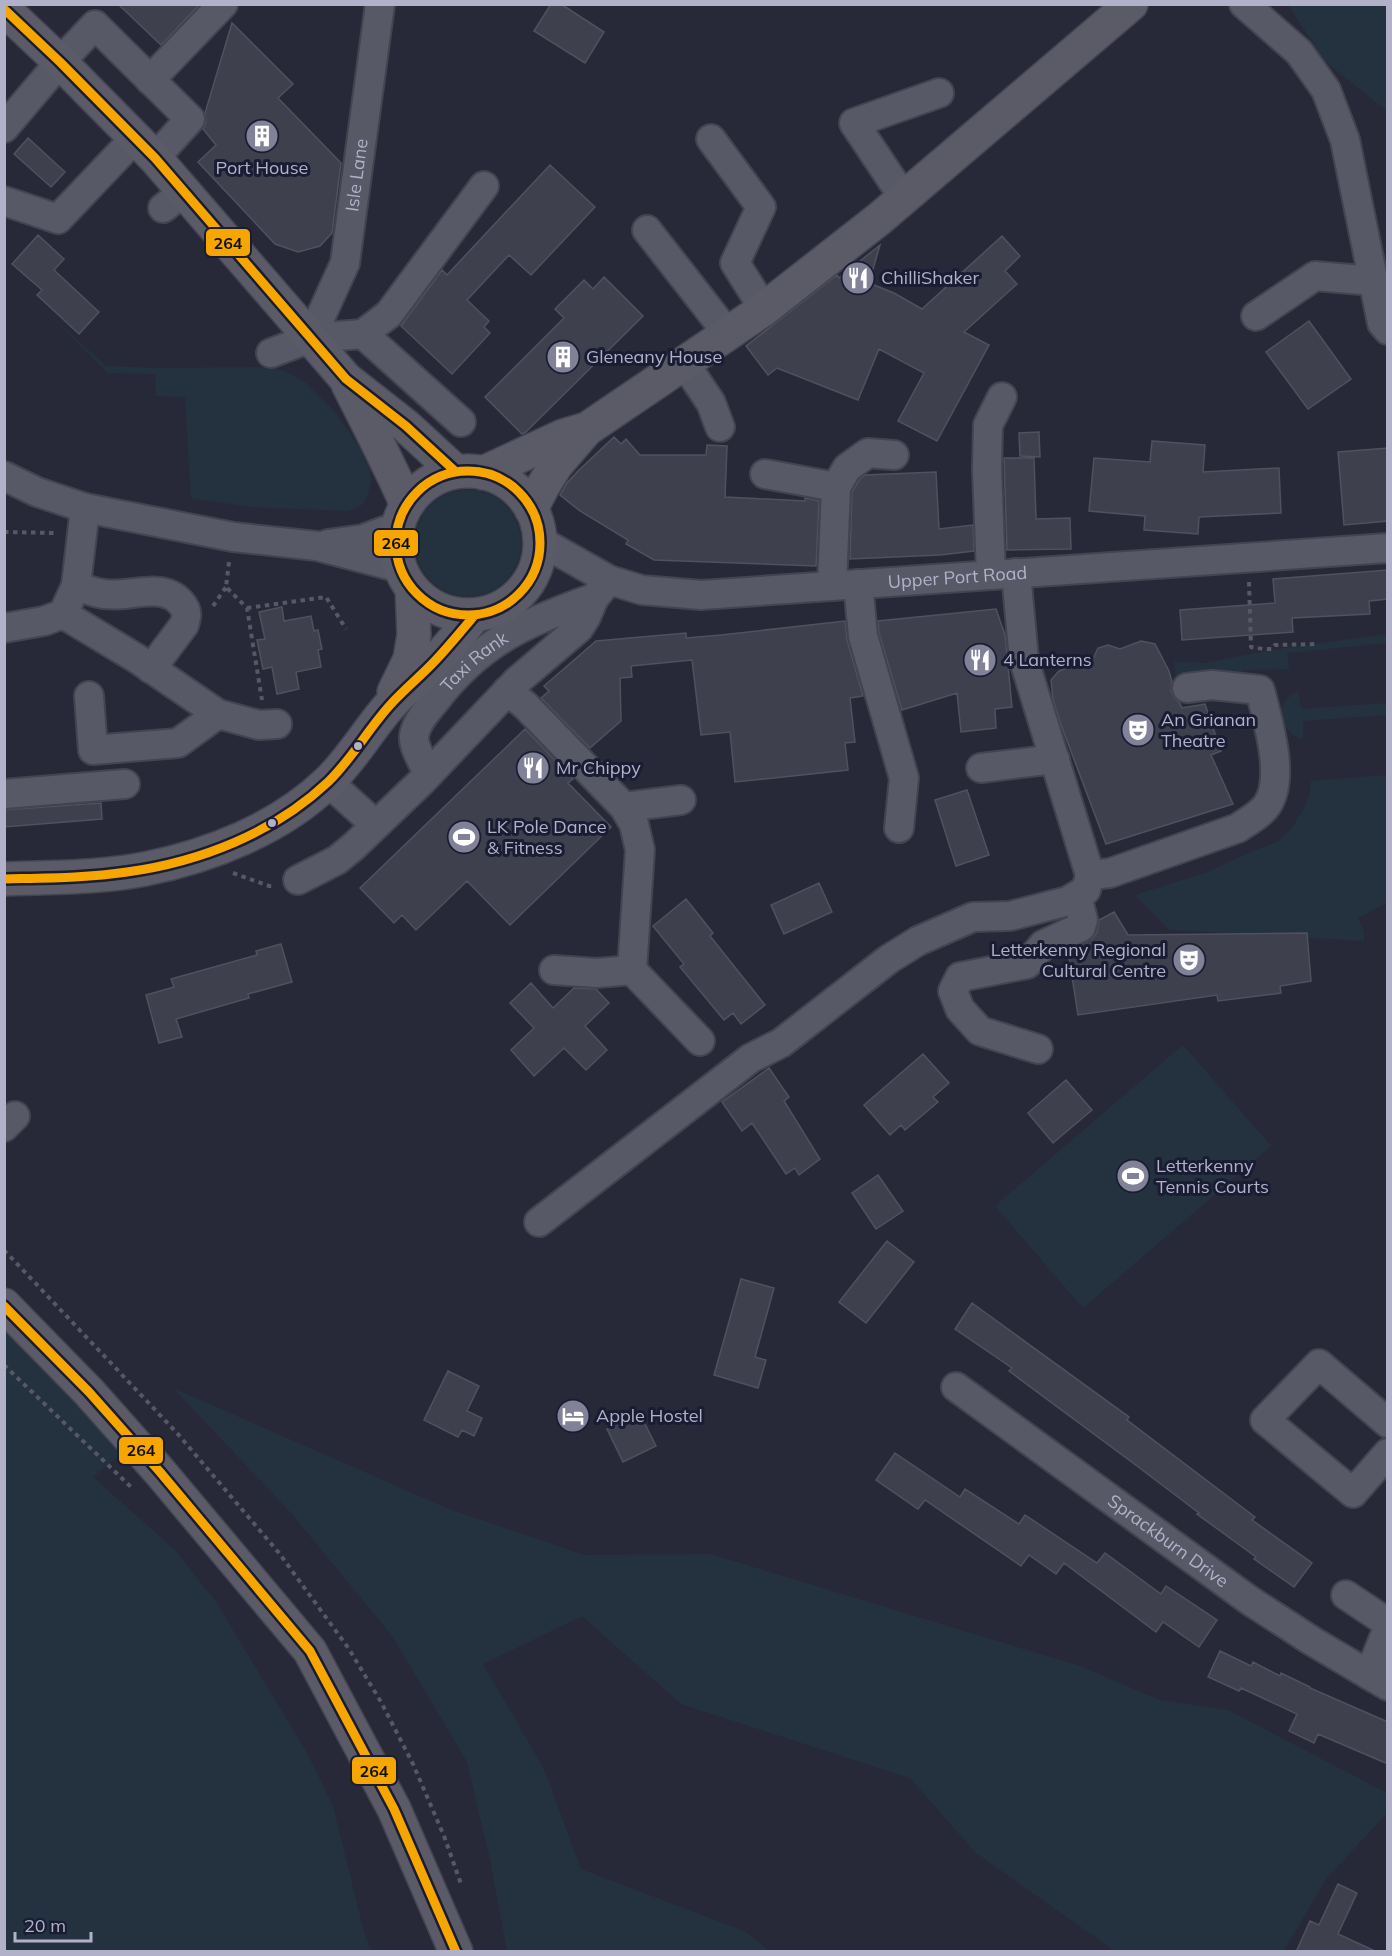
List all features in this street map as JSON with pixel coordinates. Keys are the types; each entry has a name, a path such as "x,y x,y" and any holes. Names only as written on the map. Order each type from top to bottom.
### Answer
{"main road":[{"path":"4,9 145,148 174,200 246,264 346,379 469,472 497,477 510,484 531,509 538,525 540,541 538,562 524,589 512,601 494,611 475,615 446,612 428,603 406,578"},
{"path":"531,509 556,465 587,429 764,309 904,198 1117,9"},
{"path":"346,379 373,436 388,461 402,516"},
{"path":"4,879 105,874 144,869 190,858 267,825 297,806 327,782 354,753 385,710 410,659 414,635 406,578 396,551 402,516 415,494 426,484 441,476 469,472 587,429"},
{"path":"385,710 429,667 475,615"},
{"path":"4,1305 89,1392 160,1472 310,1651 394,1809 456,1952"}],"street":[{"path":"150,80 223,4"},
{"name":"Isle Lane","path":"311,338 345,263 380,4"},
{"path":"1244,4 1299,52 1326,90 1345,140 1382,323 1388,330"},
{"path":"4,128 95,25 190,119 145,148 58,219 4,201"},
{"path":"904,198 854,123 939,93"},
{"path":"711,139 761,207 735,262 764,309"},
{"path":"271,353 311,338 363,334 389,314 484,186"},
{"path":"647,230 728,334"},
{"path":"1256,316 1315,276 1374,281"},
{"path":"363,334 461,422"},
{"path":"685,364 711,403 720,427"},
{"path":"1002,397 988,425 987,469 1004,574 1024,660 1055,759 1084,886 1083,921 1081,927 1043,945 1027,964 960,977 953,991 960,1009 980,1030 1038,1048"},
{"path":"894,455 868,453 847,468 836,487 845,585 863,636 904,778 899,828"},
{"path":"765,474 836,487"},
{"path":"4,476 37,492 85,508 233,537 317,546 406,578"},
{"path":"4,628 44,621 63,614 76,586 85,508"},
{"path":"317,546 363,539 402,516"},
{"name":"Upper Port Road","path":"540,541 602,589 701,595 1388,548"},
{"path":"76,586 104,594 164,591 175,597 186,610 187,617 184,625 151,669"},
{"path":"298,880 337,860 376,825 507,691 579,628 602,589"},
{"name":"Taxi Rank","path":"428,774 415,744 416,727 448,683 476,656 496,642 543,616 602,589"},
{"path":"63,614 218,714 268,725"},
{"path":"539,1222 751,1058 781,1043 889,958 918,941 973,917 1010,916 1048,907 1110,873 1238,828 1257,816 1267,805 1274,788 1274,747 1260,690 1212,685 1187,688"},
{"path":"507,691 525,705 624,807 634,824 640,850 632,970 700,1041"},
{"path":"89,696 93,750 178,743 218,714"},
{"path":"981,768 1055,759"},
{"path":"327,782 376,825"},
{"path":"4,794 125,784"},
{"path":"624,807 681,800"},
{"path":"554,970 597,973 632,970"},
{"path":"1388,1423 1319,1364 1264,1420 1353,1493 1388,1453"},
{"name":"Sprackburn Drive","path":"956,1387 1249,1600 1378,1680"},
{"path":"1346,1595 1388,1623"},
{"path":"1378,1680 1388,1628"}],"path":[{"path":"4,532 50,532 82,539"},
{"path":"233,537 226,587 247,608 268,725"},
{"path":"1248,557 1251,646 1263,650 1272,649 1275,645 1318,644"},
{"path":"247,608 326,597 346,629"},
{"path":"190,858 269,886 285,886 298,880"},
{"path":"4,1365 138,1494"}],"shaded area":[{"path":"1288,5 1387,5 1387,111 1325,61"},
{"path":"52,317 106,366 269,367 287,372 306,383 336,413 360,449 370,470 371,481 368,495 362,505 348,511 250,507 191,498 185,397 156,396 155,374 108,373"},
{"path":"468,490 488,494 506,505 517,523 521,543 517,563 506,581 488,592 468,596 448,592 430,581 419,563 415,543 419,523 430,505 448,494"},
{"path":"1387,634 1387,643 1287,653 1289,669 1244,670 1241,674 1210,673 1176,678 1174,662 1206,663 1271,650"},
{"path":"1298,691 1301,709 1387,703 1387,715 1303,721 1303,740 1287,730 1281,717 1284,703"},
{"path":"1387,775 1387,903 1358,918 1364,932 1364,941 1169,930 1135,895 1208,872 1278,842 1292,828 1304,808 1309,796 1311,781"},
{"name":"Letterkenny Tennis Courts","path":"1183,1045 1271,1146 1083,1308 995,1206"},
{"path":"4,1305 134,1443 93,1477 176,1551 216,1602 306,1751 333,1806 364,1932 371,1951 5,1951"},
{"path":"173,1388 449,1509 584,1555 710,1554 1080,1666 1160,1700 1228,1710 1387,1793 1387,1813 1326,1879 1284,1951 1115,1951 976,1853 910,1778 681,1704 582,1616 483,1664 544,1769 581,1869 746,1932 769,1951 507,1951 490,1860 467,1762 393,1637 291,1513"}],"building":[{"path":"118,4 200,4 161,45"},
{"path":"551,4 561,4 604,32 585,63 534,31"},
{"name":"Port House","path":"232,23 293,84 278,98 341,163 332,233 320,246 298,252 275,244 198,162 216,145 203,129 206,122 205,113"},
{"path":"28,138 65,172 51,187 14,154"},
{"path":"550,165 595,207 531,275 509,255 467,300 489,321 484,327 490,333 452,374 401,326 442,270 447,275"},
{"path":"38,235 64,259 54,270 99,312 79,334 37,295 42,290 12,264"},
{"path":"1002,236 1020,256 1005,271 1017,284 964,332 989,345 937,441 898,421 924,373 879,349 858,400 777,368 768,375 746,346 837,275 839,278 880,245 869,283 894,293 922,309"},
{"name":"Gleneany House","path":"604,277 643,316 522,434 485,397 564,318 555,309 584,280 593,289"},
{"path":"1309,321 1351,379 1308,409 1266,352"},
{"path":"1039,432 1040,457 1020,456 1019,433"},
{"path":"614,437 621,444 626,439 640,455 706,455 707,445 727,446 725,497 805,501 805,498 819,501 816,566 654,560 626,544 628,540 580,511 560,495 578,471"},
{"path":"1152,441 1205,445 1203,472 1279,468 1281,513 1199,517 1198,534 1144,530 1145,516 1089,511 1094,458 1150,462"},
{"path":"1388,448 1388,521 1344,525 1338,452"},
{"path":"1004,458 1034,458 1036,519 1070,518 1071,549 1007,550"},
{"path":"936,472 939,529 973,525 974,551 940,555 850,559 852,492 860,479 865,475"},
{"path":"1388,570 1388,599 1369,601 1370,614 1292,618 1293,632 1182,640 1180,610 1275,603 1273,579"},
{"path":"282,607 284,621 311,616 314,631 318,630 322,649 318,650 321,667 296,672 299,689 277,694 272,667 263,669 257,640 265,639 259,612"},
{"path":"996,609 1005,635 1012,707 995,709 996,728 961,732 957,693 902,710 879,633 878,621"},
{"path":"845,621 847,640 863,696 850,698 855,742 845,743 848,770 735,782 730,732 701,735 692,660 631,666 632,677 620,678 621,721 590,748 541,698 549,691 544,686 596,641 686,633 686,638"},
{"name":"An Grianan Theatre","path":"1141,641 1155,644 1169,671 1172,682 1171,691 1182,708 1205,704 1221,751 1211,755 1233,804 1106,844 1061,725 1053,699 1051,680 1059,671 1093,659 1098,648 1108,645 1120,649"},
{"path":"525,729 573,779 568,783 611,827 510,925 467,881 416,930 402,915 394,923 360,888"},
{"path":"967,790 989,855 956,866 935,800"},
{"path":"101,803 102,819 4,827 4,810"},
{"path":"819,883 832,912 784,934 771,905"},
{"path":"686,899 713,933 710,936 765,1005 741,1024 733,1013 724,1020 680,967 684,964 653,926"},
{"name":"Letterkenny Regional Cultural Centre","path":"1114,912 1128,935 1307,933 1311,981 1280,986 1281,993 1218,1001 1217,995 1078,1015 1068,951 1093,938 1097,932 1099,920"},
{"path":"281,944 292,982 248,994 249,998 176,1019 182,1037 159,1043 146,995 174,987 171,979 257,955 256,951"},
{"path":"531,983 553,1008 574,988 596,989 609,1003 585,1026 607,1050 586,1070 564,1048 534,1076 511,1050 534,1028 510,1003"},
{"path":"923,1054 949,1083 933,1097 938,1102 905,1130 901,1125 890,1135 864,1105"},
{"path":"769,1068 789,1097 784,1101 820,1159 799,1175 795,1168 786,1174 752,1123 742,1131 722,1102"},
{"path":"1066,1080 1092,1110 1053,1143 1028,1113"},
{"path":"878,1175 903,1211 876,1229 852,1193"},
{"path":"887,1241 914,1262 866,1323 839,1302"},
{"path":"741,1279 774,1288 755,1357 766,1360 758,1388 714,1375"},
{"path":"972,1303 1129,1417 1127,1420 1255,1517 1252,1520 1312,1563 1294,1587 1254,1559 1256,1557 1197,1514 1199,1513 1009,1371 1012,1368 955,1329"},
{"path":"448,1371 479,1386 467,1411 482,1418 474,1436 462,1430 458,1437 424,1420"},
{"path":"640,1414 656,1446 623,1462 607,1429"},
{"path":"895,1453 960,1497 965,1489 1019,1524 1025,1515 1097,1563 1105,1553 1161,1594 1166,1586 1217,1620 1199,1647 1163,1622 1156,1632 1064,1563 1056,1574 1029,1555 1021,1566 925,1500 918,1509 876,1480"},
{"path":"1220,1651 1251,1666 1253,1662 1280,1676 1281,1673 1388,1722 1388,1764 1318,1734 1314,1743 1289,1731 1297,1714 1241,1688 1239,1691 1208,1677"},
{"path":"1338,1884 1357,1893 1338,1934 1377,1952 1296,1952 1310,1921 1319,1925"}],"transit line":[{"name":"264","path":"4,9 155,158 346,379 406,426 456,472"},
{"name":"264","path":"468,471 495,477 508,483 519,492 528,503 534,516 540,543 534,570 528,583 519,594 508,603 495,609 468,615 441,609 428,603 417,594 408,583 402,570 396,543 402,516 408,503 417,492 428,483 441,477 468,471"},
{"name":"264","path":"4,879 97,875 154,867 208,853 260,830 307,800 328,782 345,764 391,704 436,660 475,615"},
{"name":"264","path":"4,1306 89,1392 160,1472 310,1651 394,1809 456,1952"}],"place":[{"name":"Port House","path":"262,136"},
{"name":"ChilliShaker","path":"858,278"},
{"name":"Gleneany House","path":"563,357"},
{"name":"4 Lanterns","path":"980,660"},
{"name":"An Grianan Theatre","path":"1138,730"},
{"name":"Mr Chippy","path":"533,768"},
{"name":"LK Pole Dance & Fitness","path":"464,837"},
{"name":"Letterkenny Regional Cultural Centre","path":"1189,960"},
{"name":"Letterkenny Tennis Courts","path":"1133,1176"},
{"name":"Apple Hostel","path":"573,1416"}]}
